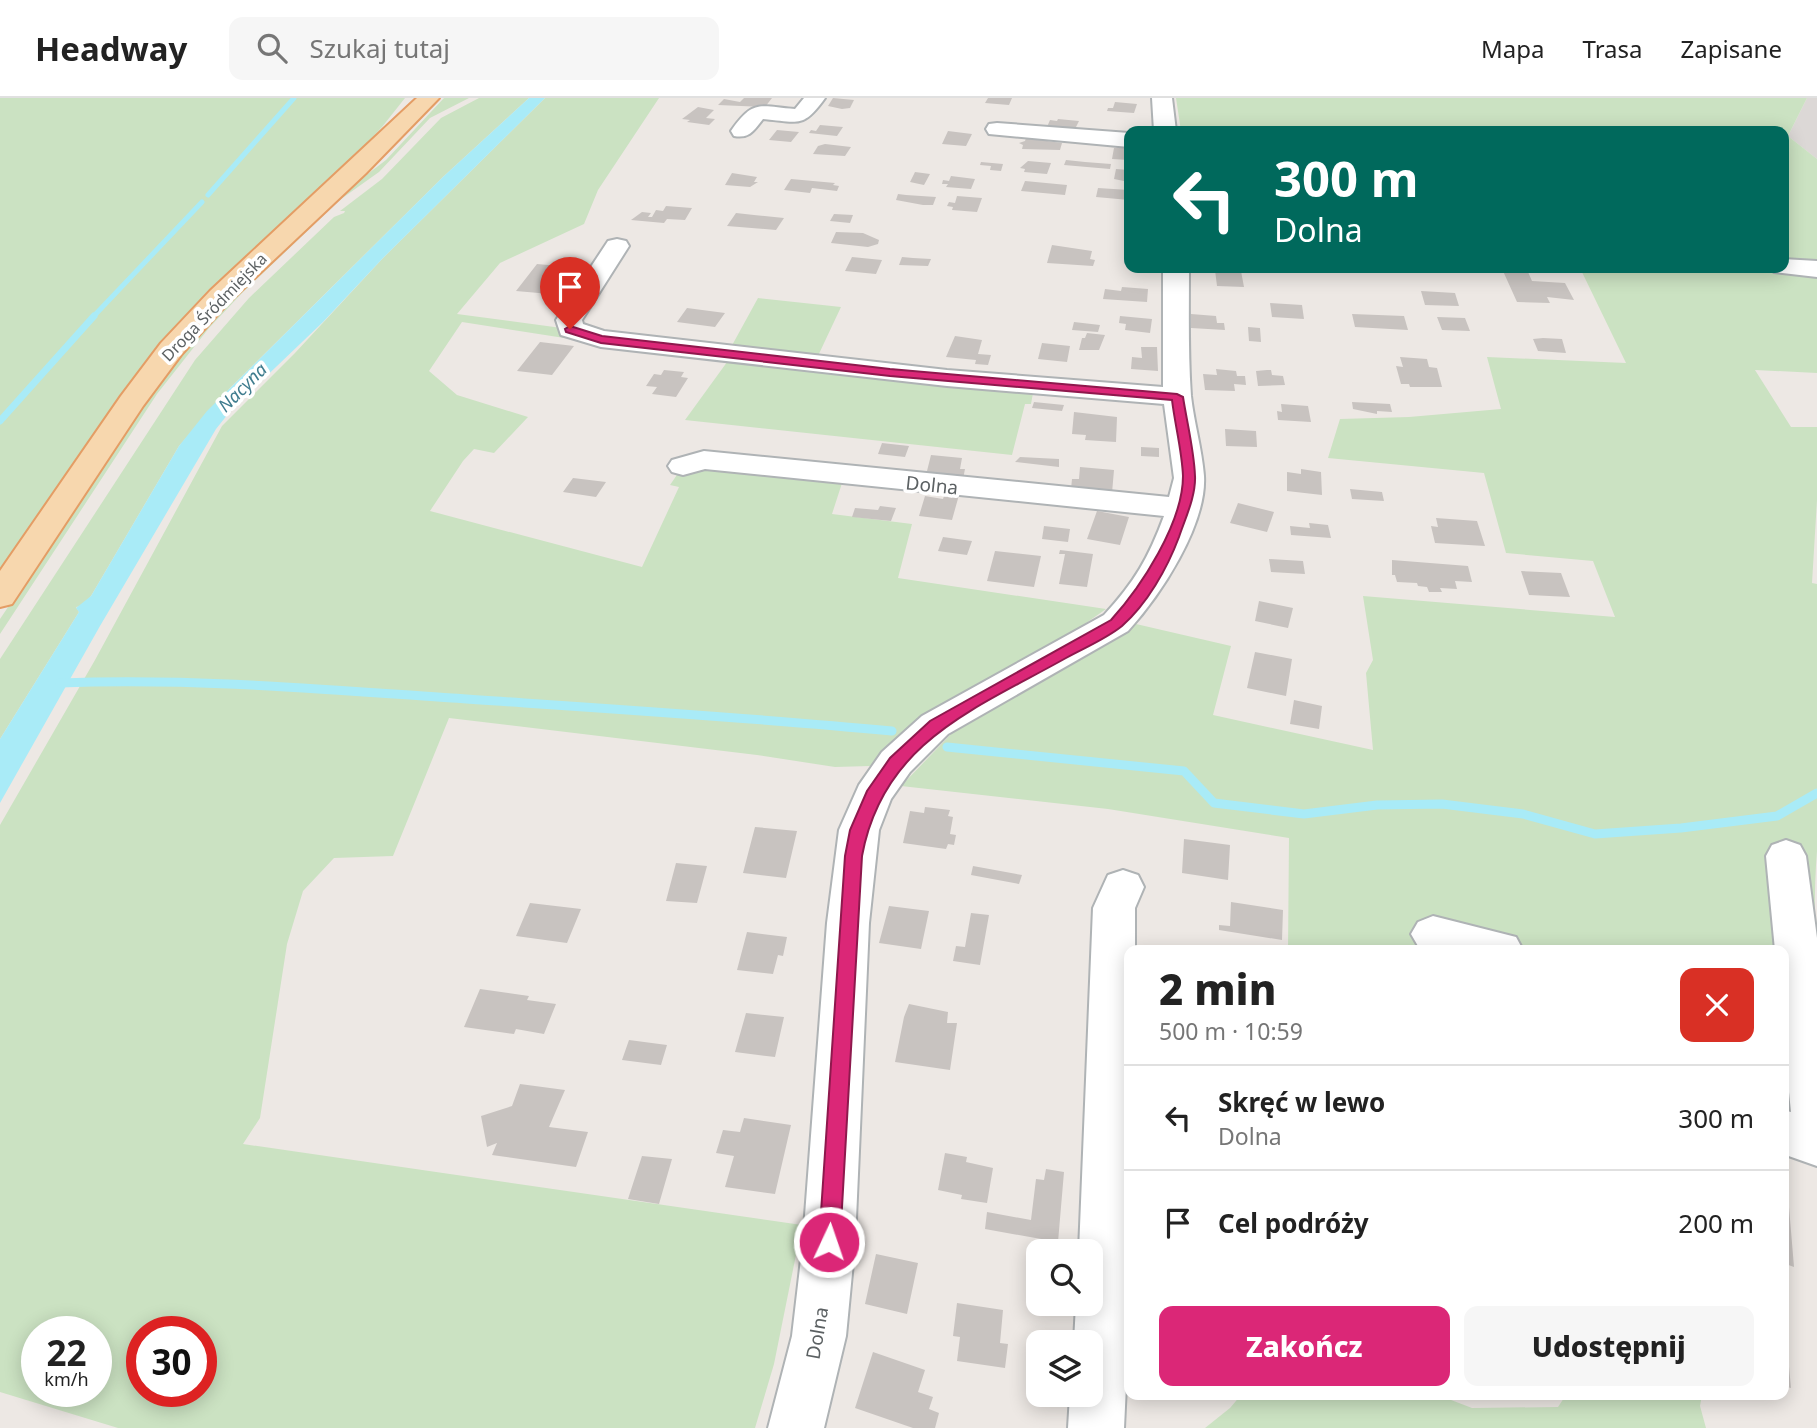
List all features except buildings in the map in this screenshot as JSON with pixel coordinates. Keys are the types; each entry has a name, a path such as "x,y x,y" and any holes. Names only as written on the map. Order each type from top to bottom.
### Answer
{"main road":[{"name":"Droga Śródmiejska","path":"0,596 131,402 171,349 219,297 358,168 420,103"}],"street":[{"path":"742,131 758,113 800,116 815,98"},
{"path":"1154,98 1162,98 1165,126"},
{"path":"997,129 1124,140"},
{"path":"617,246 569,320 570,329 576,333 601,339 934,377 1177,397"},
{"path":"1789,267 1817,269"},
{"name":"Dolna","path":"796,1428 818,1336 829,1242 854,856 859,830 873,795 896,762 935,725 1116,624 1139,598 1166,555 1183,508 1189,478 1177,397 1176,273"},
{"name":"Dolna","path":"682,466 705,460 1183,508"},
{"path":"1786,856 1795,1035 1817,1128"},
{"path":"1096,1428 1104,1285 1114,908 1123,887"},
{"path":"1433,934 1480,945"},
{"path":"1789,1134 1817,1143"}],"shaded area":[{"path":"1807,98 1817,98 1817,159 1789,134"}],"green space":[{"path":"0,98 405,98 382,127 319,194 212,293 0,575"},
{"path":"444,98 469,98 430,118 379,172 341,199 209,328 157,394 0,634 0,619 172,364 221,307 344,192 386,160"},
{"path":"479,98 529,98 444,176 230,388 179,446 91,596 82,606 76,607 79,612 0,739 0,659 195,360 249,298 334,217 345,211 340,211 382,179 441,118"},
{"path":"545,98 659,98 598,190 584,224 500,263 457,314 643,339 603,344 462,322 429,371 457,395 528,417 494,453 474,449 430,511 642,567 679,487 670,485 683,466 843,480 832,514 912,524 898,578 1106,609 1069,635 923,716 870,766 835,767 449,718 393,856 334,858 303,891 287,944 260,1118 243,1144 802,1225 774,1364 755,1428 118,1428 49,1407 112,1407 112,1316 21,1316 21,1398 0,1392 0,825 95,660 222,426 295,353 383,258"},
{"path":"1176,98 1807,98 1789,134 1789,126 1180,126"},
{"path":"1789,137 1817,159 1817,262 1789,261"},
{"path":"1582,273 1817,274 1817,373 1755,370 1791,427 1817,427 1817,500 1812,583 1817,584 1817,1037 1789,965 1789,945 1516,945 1428,925 1429,945 1288,945 1289,838 1108,809 901,786 954,731 1136,624 1231,646 1213,715 1373,750 1366,673 1373,660 1363,596 1615,617 1593,561 1506,553 1484,473 1328,458 1340,419 1409,417 1501,409 1487,357 1626,363"},
{"path":"758,298 841,307 817,358 730,349"},
{"path":"730,358 1033,393 1031,404 1025,404 1012,455 685,420"},
{"path":"1237,1400 1451,1400 1472,1408 1558,1407 1563,1400 1701,1400 1700,1406 1706,1428 1205,1428"}],"water":[{"name":"Nacyna","path":"529,98 545,98 383,258 323,322 232,409 216,429 0,803 0,739 79,612 76,608 91,596 179,446 207,411 444,176"}],"waterway":[{"path":"208,195 294,98"},
{"path":"92,318 202,202"},
{"path":"0,421 94,316"},
{"path":"60,683 158,682 305,688 892,731"},
{"path":"947,747 1184,771 1214,803 1304,814 1377,805 1442,804 1523,814 1595,834 1681,828 1777,816 1817,793"}],"route":[{"path":"570,329 601,339 890,372 1013,385 1177,397 1189,478 1183,508 1166,555 1139,598 1116,624 935,725 896,762 873,795 859,830 854,856 829,1242"}]}
